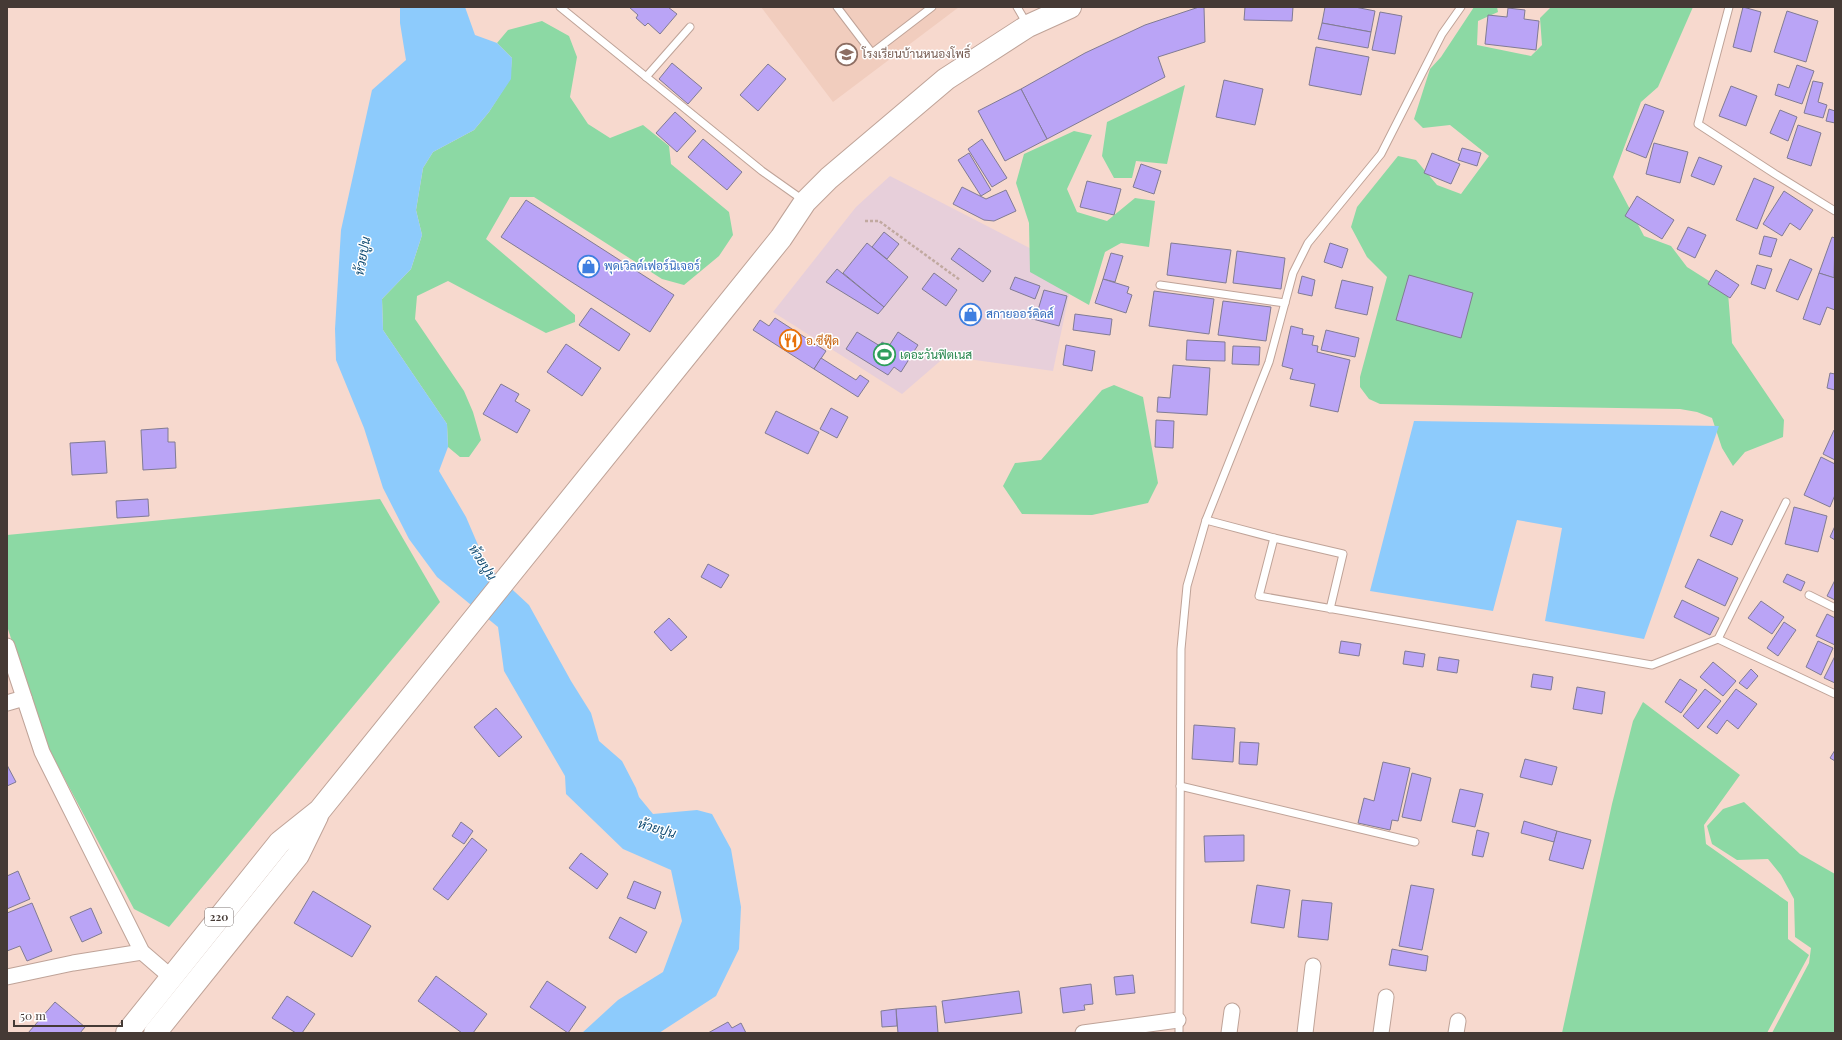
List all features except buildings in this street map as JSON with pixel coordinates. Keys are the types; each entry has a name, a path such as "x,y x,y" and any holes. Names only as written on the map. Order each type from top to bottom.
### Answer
{"main road":[{"path":"805,202 829,178 946,79 1028,26 1070,7"},
{"name":"220","path":"155,1033 298,855 320,810 507,576 781,238 805,202"},
{"name":"220","path":"127,1033 280,842 320,810"}],"street":[{"path":"7,646 42,752 142,952 171,977"},
{"path":"7,703 24,698"},
{"path":"7,977 73,963 142,952"},
{"path":"1305,1033 1313,966"},
{"path":"1381,1033 1386,997"},
{"path":"1229,1033 1232,1011"},
{"path":"1083,1033 1178,1026"}],"lane":[{"path":"560,7 762,171 805,202"},
{"path":"837,7 872,53 932,7"},
{"path":"1017,7 1028,26"},
{"path":"1178,1026 1181,649 1187,586 1206,520 1269,362 1293,273 1308,244 1381,154 1442,34 1461,7"},
{"path":"1728,7 1698,124 1835,211"},
{"path":"646,77 690,27"},
{"path":"1160,285 1285,303"},
{"path":"1274,538 1259,596 1652,665 1718,640 1786,502"},
{"path":"1206,520 1343,554 1330,609"},
{"path":"1809,595 1835,608"},
{"path":"1718,640 1835,694"},
{"path":"1180,786 1415,842"}],"path":[{"path":"865,221 880,221 960,280"}],"shaded area":[{"name":"โรงเรียนบ้านหนองโพธิ์","path":"761,7 959,7 833,102"},
{"name":"สกายออร์คิดส์","path":"890,176 1074,271 1053,371 946,356 902,394 773,312 856,207"}],"green space":[{"path":"1474,7 1497,7 1498,12 1478,21 1477,45 1531,56 1542,45 1540,18 1551,7 1693,7 1658,87 1641,102 1613,177 1644,236 1671,246 1687,267 1728,293 1732,343 1784,420 1783,437 1745,452 1733,466 1722,448 1712,418 1697,412 1680,409 1380,404 1369,399 1360,387 1360,377 1387,277 1367,257 1351,227 1357,207 1398,156 1416,160 1437,185 1461,194 1489,156 1450,125 1423,128 1414,119 1430,69 1441,57"},
{"path":"542,21 569,36 577,57 570,97 588,124 610,138 643,125 669,146 671,164 729,212 733,235 719,256 684,285 662,279 534,197 510,197 486,239 575,315 575,322 546,333 448,281 417,296 415,319 464,391 473,412 481,440 469,457 460,457 448,447 447,424 383,330 382,299 411,269 422,235 416,210 423,168 433,152 474,130 489,112 510,79 512,58 497,43 508,30"},
{"path":"1185,85 1167,164 1136,161 1132,178 1114,178 1102,156 1107,122"},
{"path":"1074,131 1092,135 1067,189 1077,212 1107,221 1135,198 1155,201 1149,247 1121,243 1105,252 1089,305 1030,272 1029,223 1016,183 1024,154"},
{"path":"1114,385 1143,397 1158,483 1148,503 1092,515 1022,514 1003,486 1015,463 1041,460 1102,390"},
{"path":"380,499 440,602 169,927 134,909 44,740 7,626 7,535"},
{"path":"1643,702 1740,775 1704,825 1706,844 1788,902 1788,939 1809,955 1767,1033 1562,1033 1612,804 1633,721"},
{"path":"1744,802 1800,854 1835,874 1835,1033 1772,1033 1809,963 1811,948 1795,937 1794,899 1781,875 1768,859 1737,860 1712,844 1707,826 1723,809"}],"water":[{"name":"ห้วยปูน","path":"400,7 465,7 475,35 497,43 512,58 511,79 489,112 474,130 433,152 423,168 416,210 422,235 411,269 382,299 383,330 447,424 448,447 439,471 466,517 487,566 529,605 571,681 591,713 599,741 622,761 639,797 653,814 697,810 712,814 731,849 741,907 739,949 716,996 659,1033 582,1033 618,1000 663,972 682,921 671,870 623,849 566,794 565,776 504,671 498,627 437,577 409,539 383,488 364,428 336,360 335,329 341,230 372,90 406,60 400,23"},
{"path":"1414,421 1719,426 1644,639 1545,621 1562,528 1517,520 1493,611 1370,591"}],"place":[{"name":"โรงเรียนบ้านหนองโพธิ์","path":"846,54"},
{"name":"พุดเวิลด์เฟอร์นิเจอร์","path":"588,266"},
{"name":"สกายออร์คิดส์","path":"970,314"},
{"name":"อ.ซีฟู๊ด","path":"790,341"},
{"name":"เดอะวันฟิตเนส","path":"884,355"}]}
